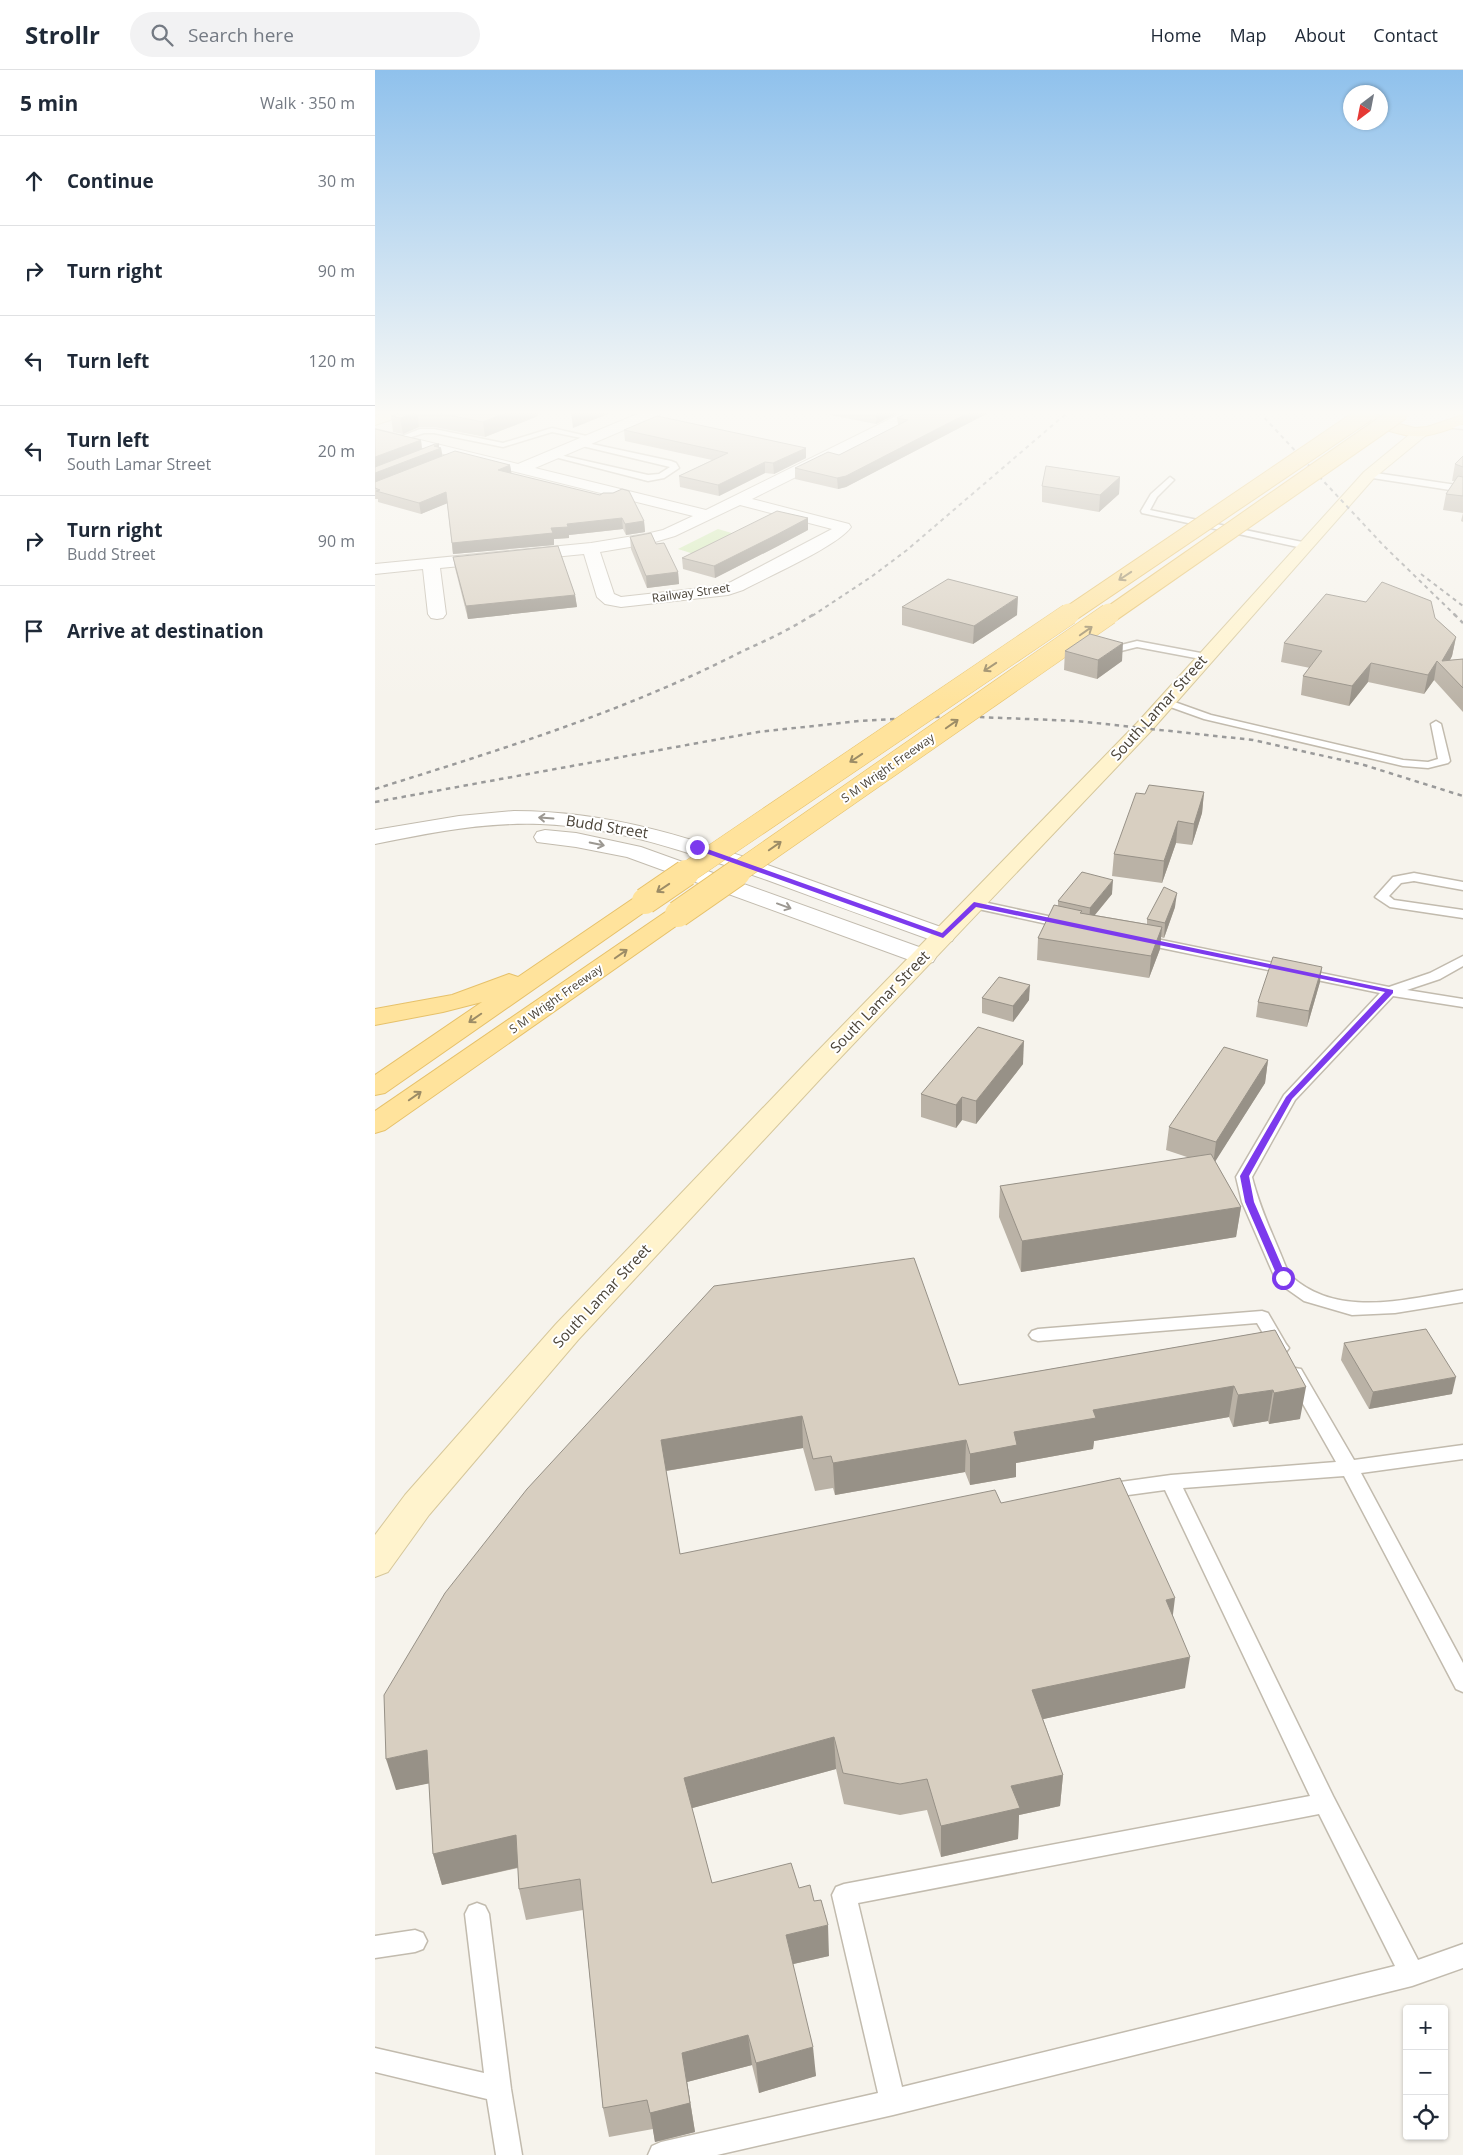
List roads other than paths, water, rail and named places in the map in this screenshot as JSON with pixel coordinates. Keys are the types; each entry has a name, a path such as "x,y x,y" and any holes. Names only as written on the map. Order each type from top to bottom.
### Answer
{"main road":[{"name":"S M Wright Freeway","path":"375,1087 645,901 1225,509"},
{"name":"S M Wright Freeway","path":"375,1124 1261,509"},
{"name":"South Lamar Street","path":"375,1562 417,1505 567,1332 1165,702 1339,509"},
{"path":"375,1017 460,1000 496,988 517,978 645,901"},
{"path":"375,1007 419,1009"}],"street":[{"path":"690,509 709,514"},
{"path":"375,569 591,548 655,537 669,533 718,509"},
{"name":"Railway Street","path":"591,548 606,597 621,602 722,591 737,586 822,542 843,527 774,509"},
{"path":"431,564 437,614"},
{"name":"Budd Street","path":"375,837 488,818 541,818 608,824 657,834 697,847 943,936"},
{"name":"Budd Street","path":"375,854 472,838 522,836 576,840 633,852 924,957"}],"lane":[{"path":"1146,509 1145,511 1307,546"},
{"path":"1105,652 1137,644 1206,657"},
{"path":"1165,702 1208,717 1403,763 1428,765 1444,761 1436,724"},
{"path":"1463,886 1414,877 1397,880 1381,897 1390,903 1463,914"},
{"path":"974,904 1081,927"},
{"path":"1127,937 1390,991 1463,1003"},
{"path":"1463,960 1435,976 1390,991 1289,1098 1244,1176 1250,1202 1283,1278 1310,1297 1352,1309 1395,1307 1463,1296"},
{"path":"1038,1335 1262,1317 1349,1468 1463,1683"},
{"path":"1083,1493 1171,1482 1349,1468 1463,1452"},
{"path":"1171,1482 1325,1803 1412,1974"},
{"path":"893,2102 844,1895 1325,1803"},
{"path":"477,1914 498,2089 509,2155"},
{"path":"375,1947 415,1941"},
{"path":"661,2155 893,2102 1412,1974 1463,1956"},
{"path":"375,2060 498,2089"}],"railway":[{"path":"812,616 871,577 907,550 954,509"},
{"path":"1350,509 1384,546 1456,616"},
{"path":"1421,574 1463,606"},
{"path":"375,789 516,744 608,711 699,673 797,625 814,614"},
{"path":"1456,616 1463,623"},
{"path":"375,802 758,732 859,721 953,716 1077,721 1253,740 1364,765 1463,796"}]}
